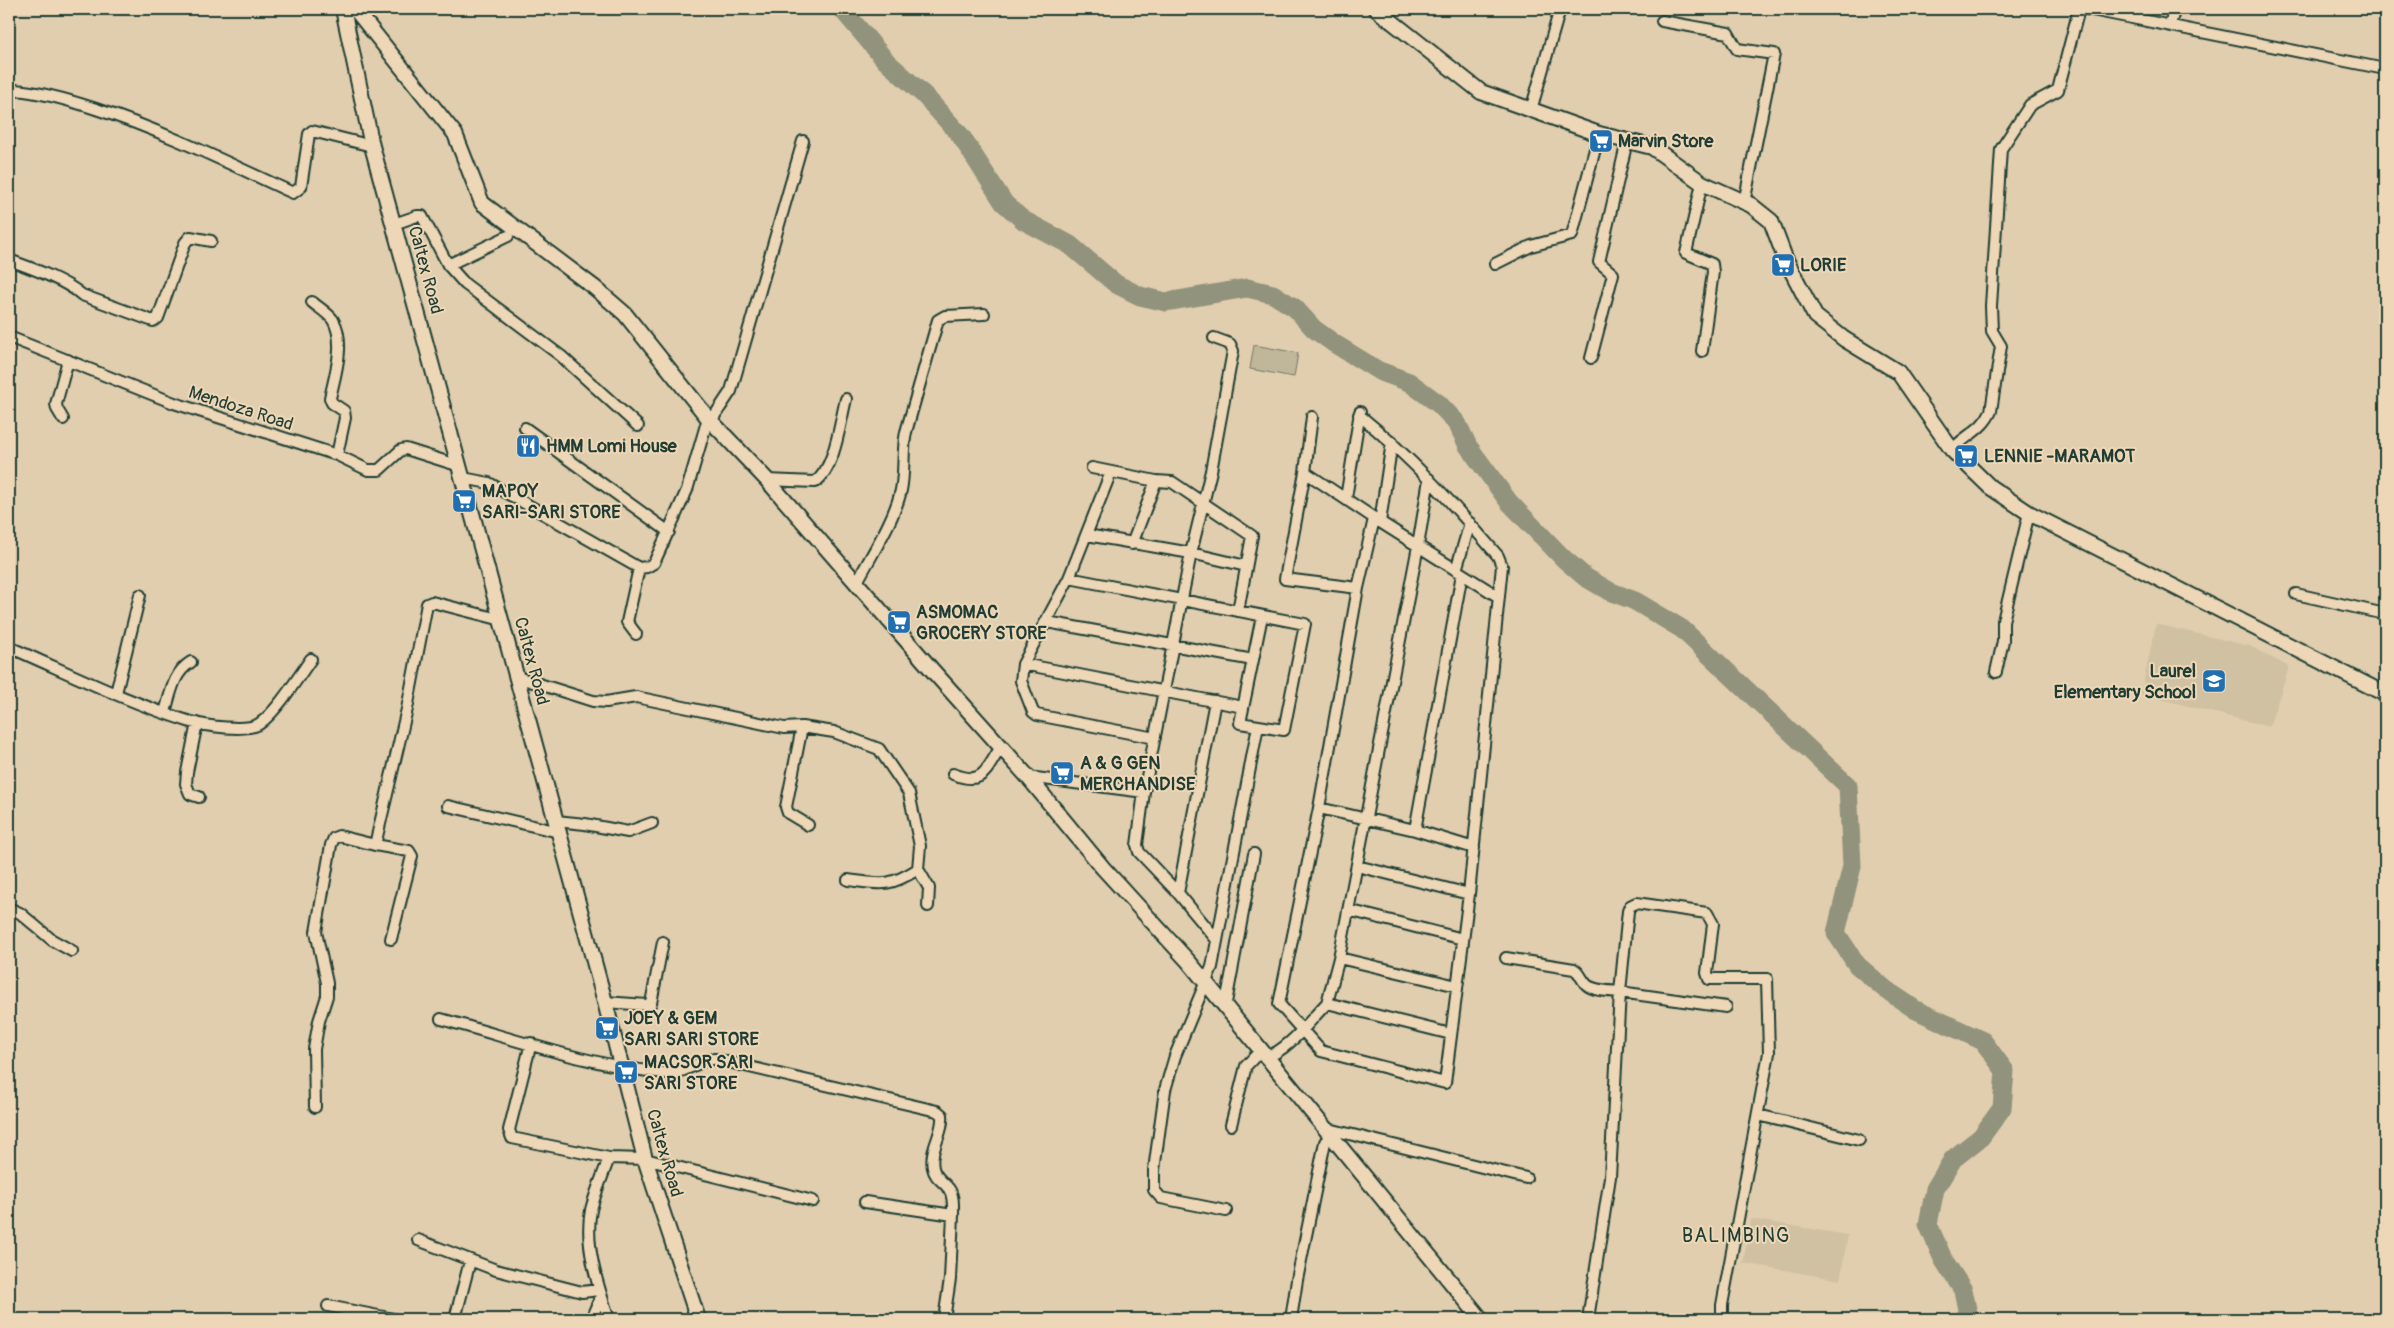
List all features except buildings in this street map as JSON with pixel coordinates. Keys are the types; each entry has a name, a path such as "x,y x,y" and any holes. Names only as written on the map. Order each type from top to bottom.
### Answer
{"street":[{"name":"Caltex Road","path":"343,9 372,146 605,1002 645,1160 698,1319"},
{"path":"355,9 455,134 482,203 595,288 625,314 710,419 767,480 856,584 1028,777 1103,868 1206,984 1262,1055 1329,1131 1481,1319"},
{"path":"1376,9 1481,92 1599,134 1652,147 1702,183 1744,203 1771,221 1785,258 1815,316 1844,339 1898,372 1952,450 1990,487 2029,513 2385,694"},
{"path":"1531,110 1560,9"},
{"path":"1952,450 1987,420 1997,371 2001,346 1992,331 1991,306 2002,149 2030,105 2058,90 2079,9"},
{"path":"2087,9 2170,24 2385,69"},
{"path":"2170,24 2175,9"},
{"path":"1662,21 1728,33 1737,49 1774,54 1744,203"},
{"path":"9,95 14,90 37,92 124,118 185,143 293,193 301,187 309,134 312,131 372,146"},
{"path":"1495,264 1530,246 1572,236 1599,134"},
{"path":"462,472 489,483 638,568 647,568 654,563 687,490 710,419 731,391 803,141"},
{"path":"1590,358 1613,274 1599,262 1627,141"},
{"path":"1702,183 1686,253 1712,264 1713,272 1702,351"},
{"path":"394,224 422,216 448,265 465,284 561,356 638,426"},
{"path":"448,265 508,236"},
{"path":"9,260 39,270 75,289 82,295 152,321 158,318 185,243 190,237 211,241"},
{"path":"312,302 332,319 338,335 338,352 330,398 332,403 344,411 345,418 337,455"},
{"path":"856,584 893,511 901,490 905,439 938,320 944,316 984,314"},
{"name":"Mendoza Road","path":"9,337 174,403 337,455 373,472 406,449 462,472"},
{"path":"1214,338 1230,344 1233,351 1204,504 1181,600 1137,838 1139,852 1178,893 1217,940"},
{"path":"63,419 56,409 56,404 68,360"},
{"path":"767,480 814,482 824,475 831,458 846,399"},
{"path":"1346,498 1360,413 1392,442 1470,523 1498,556 1502,566 1469,894 1445,1083 1321,1051 1279,1004 1319,808 1358,588 1377,520 1392,442"},
{"path":"1312,417 1305,472 1285,579 1358,588"},
{"path":"525,428 669,532"},
{"path":"1092,468 1156,482 1172,482 1252,536 1238,611"},
{"path":"1111,472 1070,578 1023,664 1021,680 1033,712 1155,738"},
{"path":"1305,472 1499,597"},
{"path":"1231,1125 1246,1066 1262,1055 1277,1052 1327,1003 1339,958 1357,866 1364,819 1418,546 1428,479"},
{"path":"1132,544 1156,482"},
{"path":"1996,672 2004,621 2029,513"},
{"path":"1415,830 1459,572 1470,523"},
{"path":"1087,535 1246,566"},
{"path":"636,634 627,622 638,568"},
{"path":"1070,578 1305,624 1284,730 1240,723 1262,616"},
{"path":"116,693 140,594"},
{"path":"2296,594 2385,614"},
{"path":"376,845 407,709 425,606 432,602 502,620"},
{"path":"1047,622 1173,647 1252,660"},
{"path":"9,647 165,712 197,723 224,727 252,726 259,723 273,709 311,659"},
{"path":"165,712 176,676 182,668 191,662"},
{"path":"1023,664 1243,707"},
{"path":"517,677 593,701 606,702 636,697 784,728 802,727 834,732 879,749 909,793 920,846 918,869 928,888 928,906"},
{"path":"1178,893 1215,701"},
{"path":"197,723 186,772 186,784 190,794 199,797"},
{"path":"1226,1211 1161,1198 1154,1190 1154,1170 1165,1090 1175,1056 1206,984 1217,940 1258,726"},
{"path":"802,727 786,807 788,813 808,825"},
{"path":"953,774 968,780 976,779 987,768 1001,747"},
{"path":"1028,777 1144,792"},
{"path":"448,806 557,826 585,824 628,832 652,823"},
{"path":"1319,808 1415,830 1474,848"},
{"path":"315,1107 314,1049 319,1021 327,996 327,983 316,932 331,845 334,838 339,836 409,851 412,856 392,939"},
{"path":"1225,1008 1254,854"},
{"path":"1357,866 1469,894"},
{"path":"848,880 893,883 918,869"},
{"path":"1588,1319 1610,1176 1620,992 1630,906 1636,903 1706,913 1713,924 1707,973 1709,979 1716,981 1764,978 1768,982 1769,1053 1722,1305 1722,1319"},
{"path":"9,908 20,913 52,940 72,951"},
{"path":"1348,910 1463,939"},
{"path":"605,1002 647,1005 651,1003 663,942"},
{"path":"1339,958 1457,986"},
{"path":"1506,958 1574,969 1580,973 1586,985 1593,988 1726,1007"},
{"path":"1327,1003 1451,1034"},
{"path":"442,1019 622,1068 668,1073 681,1072 708,1060 716,1059 937,1112 942,1115 943,1122 932,1154 933,1168 937,1178 950,1190 953,1216 950,1279 944,1319"},
{"path":"531,1043 508,1130 512,1138 609,1158 645,1160 813,1201"},
{"path":"1758,1115 1859,1140"},
{"path":"1329,1131 1526,1178"},
{"path":"1291,1319 1324,1142 1329,1131"},
{"path":"609,1158 591,1210 590,1228 600,1293 609,1319"},
{"path":"865,1202 953,1216"},
{"path":"418,1240 470,1261 582,1292 600,1293"},
{"path":"455,1319 470,1261"},
{"path":"592,1319 600,1293"},
{"path":"328,1306 394,1319"}],"shaded area":[{"path":"1254,345 1298,353 1294,377 1250,369"},
{"name":"Laurel Elementary School","path":"2156,624 2250,646 2289,667 2269,727 2141,694"},
{"path":"1751,1219 1848,1235 1840,1280 1743,1263"}],"waterway":[{"path":"842,9 886,61 924,95 961,136 1004,203 1023,220 1070,245 1116,284 1140,296 1166,302 1247,288 1273,294 1295,308 1314,329 1335,344 1379,371 1409,382 1439,404 1457,423 1468,446 1509,502 1563,558 1585,577 1609,591 1635,601 1682,629 1848,786 1852,866 1836,933 1857,965 1885,989 1916,1010 1983,1041 2005,1071 2002,1108 1981,1137 1953,1159 1935,1189 1928,1224 1943,1259 1963,1290 1969,1319"}],"place":[{"name":"Marvin Store","path":"1601,141"},
{"name":"LORIE","path":"1783,265"},
{"name":"HMM Lomi House","path":"528,446"},
{"name":"LENNIE -MARAMOT","path":"1966,456"},
{"name":"MAPOY SARI-SARI STORE","path":"464,501"},
{"name":"ASMOMAC GROCERY STORE","path":"899,622"},
{"name":"Laurel Elementary School","path":"2214,681"},
{"name":"A & G GEN MERCHANDISE","path":"1062,773"},
{"name":"JOEY & GEM SARI SARI STORE","path":"607,1028"},
{"name":"MACSOR SARI SARI STORE","path":"626,1072"}],"district":[{"name":"BALIMBING","path":"1736,1235"}]}
